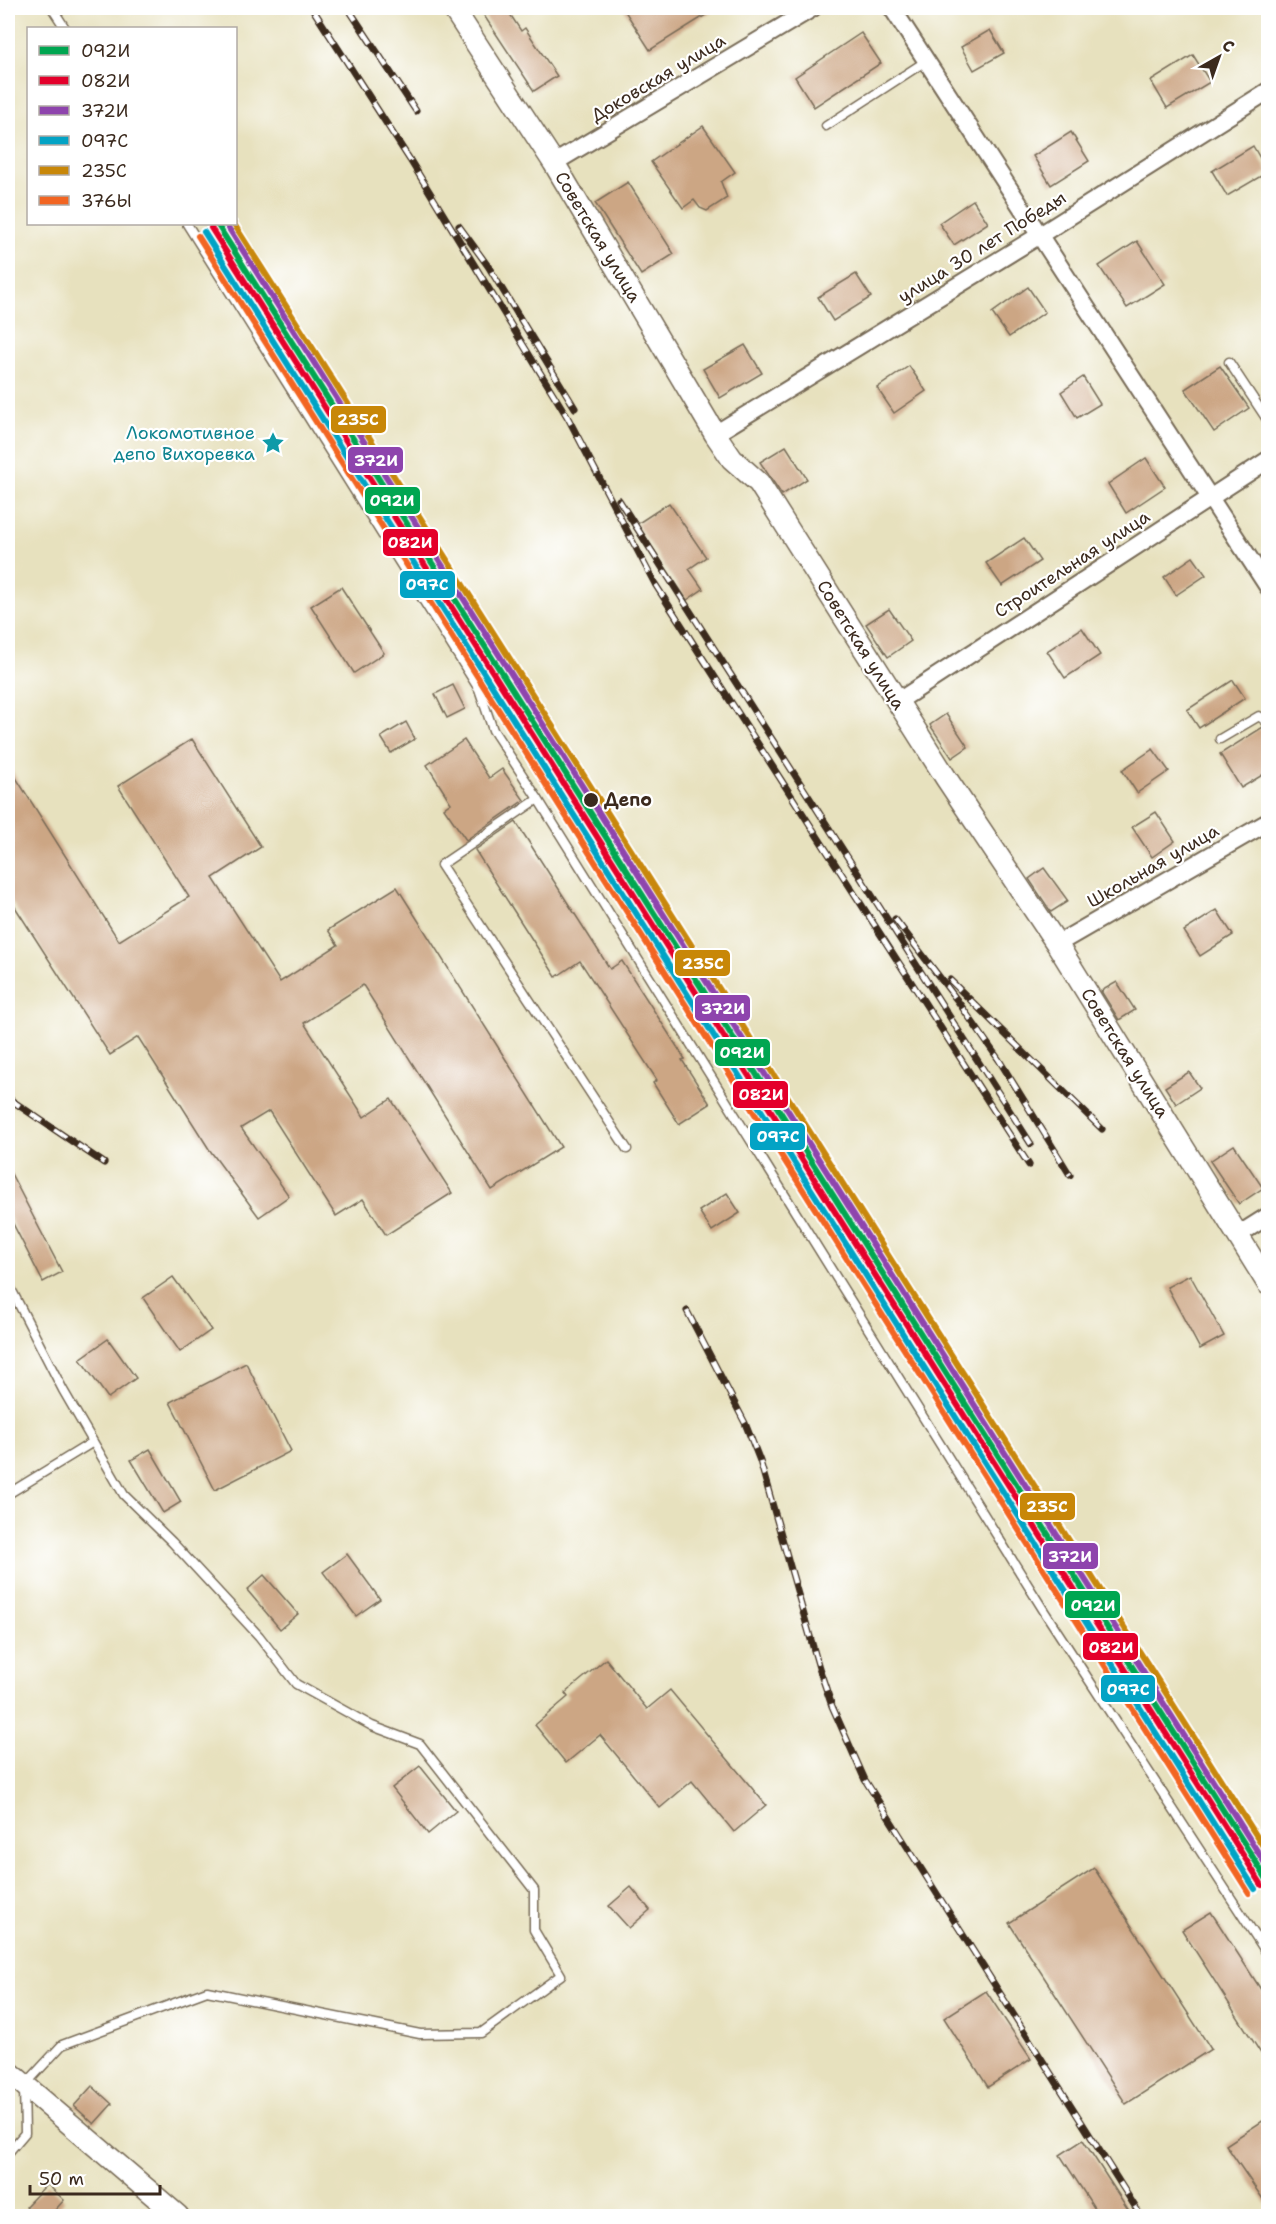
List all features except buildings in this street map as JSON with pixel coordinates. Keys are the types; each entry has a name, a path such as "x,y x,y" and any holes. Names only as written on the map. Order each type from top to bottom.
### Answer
{"street":[{"name":"Советская улица","path":"453,8 554,163 716,434 732,459 759,483 946,778 1057,944 1269,1284"},
{"name":"Доковская улица","path":"554,163 813,8"},
{"path":"892,8 1269,587"},
{"name":"улица 30 лет Победы","path":"716,434 1269,91"},
{"name":"Строительная улица","path":"897,702 1269,460"},
{"name":"Школьная улица","path":"1057,944 1269,822"},
{"path":"1238,1235 1269,1216"},
{"path":"8,2071 16,2086 178,2217"}],"lane":[{"path":"52,8 64,27"},
{"path":"826,126 926,61"},
{"path":"188,225 479,689 492,730 538,799 1044,1611 1269,1955"},
{"path":"1229,362 1269,421"},
{"path":"1220,739 1259,716 1269,723"},
{"path":"538,799 441,864 627,1149"},
{"path":"8,1283 63,1390 124,1495 172,1542 259,1636 296,1684 372,1726 420,1744 534,1890 534,1930 561,1975 481,2033 420,2034 207,1991 62,2045 16,2086 25,2133 8,2153"},
{"path":"8,1494 93,1442"}],"railway":[{"path":"312,8 410,160 568,418 655,584 1029,1165"},
{"path":"348,8 416,111"},
{"path":"459,226 488,266 575,408"},
{"path":"619,500 1031,1144"},
{"path":"895,919 957,1000 999,1060 1070,1175"},
{"path":"950,980 1102,1129"},
{"path":"8,1098 104,1163"},
{"path":"687,1311 745,1423 760,1461 819,1668 832,1706 865,1780 1141,2216"}],"transit line":[{"name":"092И","path":"218,225 1268,1881"},
{"name":"372И","path":"227,225 1268,1868"},
{"name":"235С","path":"235,225 1268,1854"},
{"name":"082И","path":"211,228 1262,1885"},
{"name":"097С","path":"204,232 1255,1889"},
{"name":"376Ы","path":"198,236 1249,1893"}],"place":[{"name":"Локомотивное депо Вихоревка","path":"273,443"},
{"name":"Депо","path":"591,800"}]}
